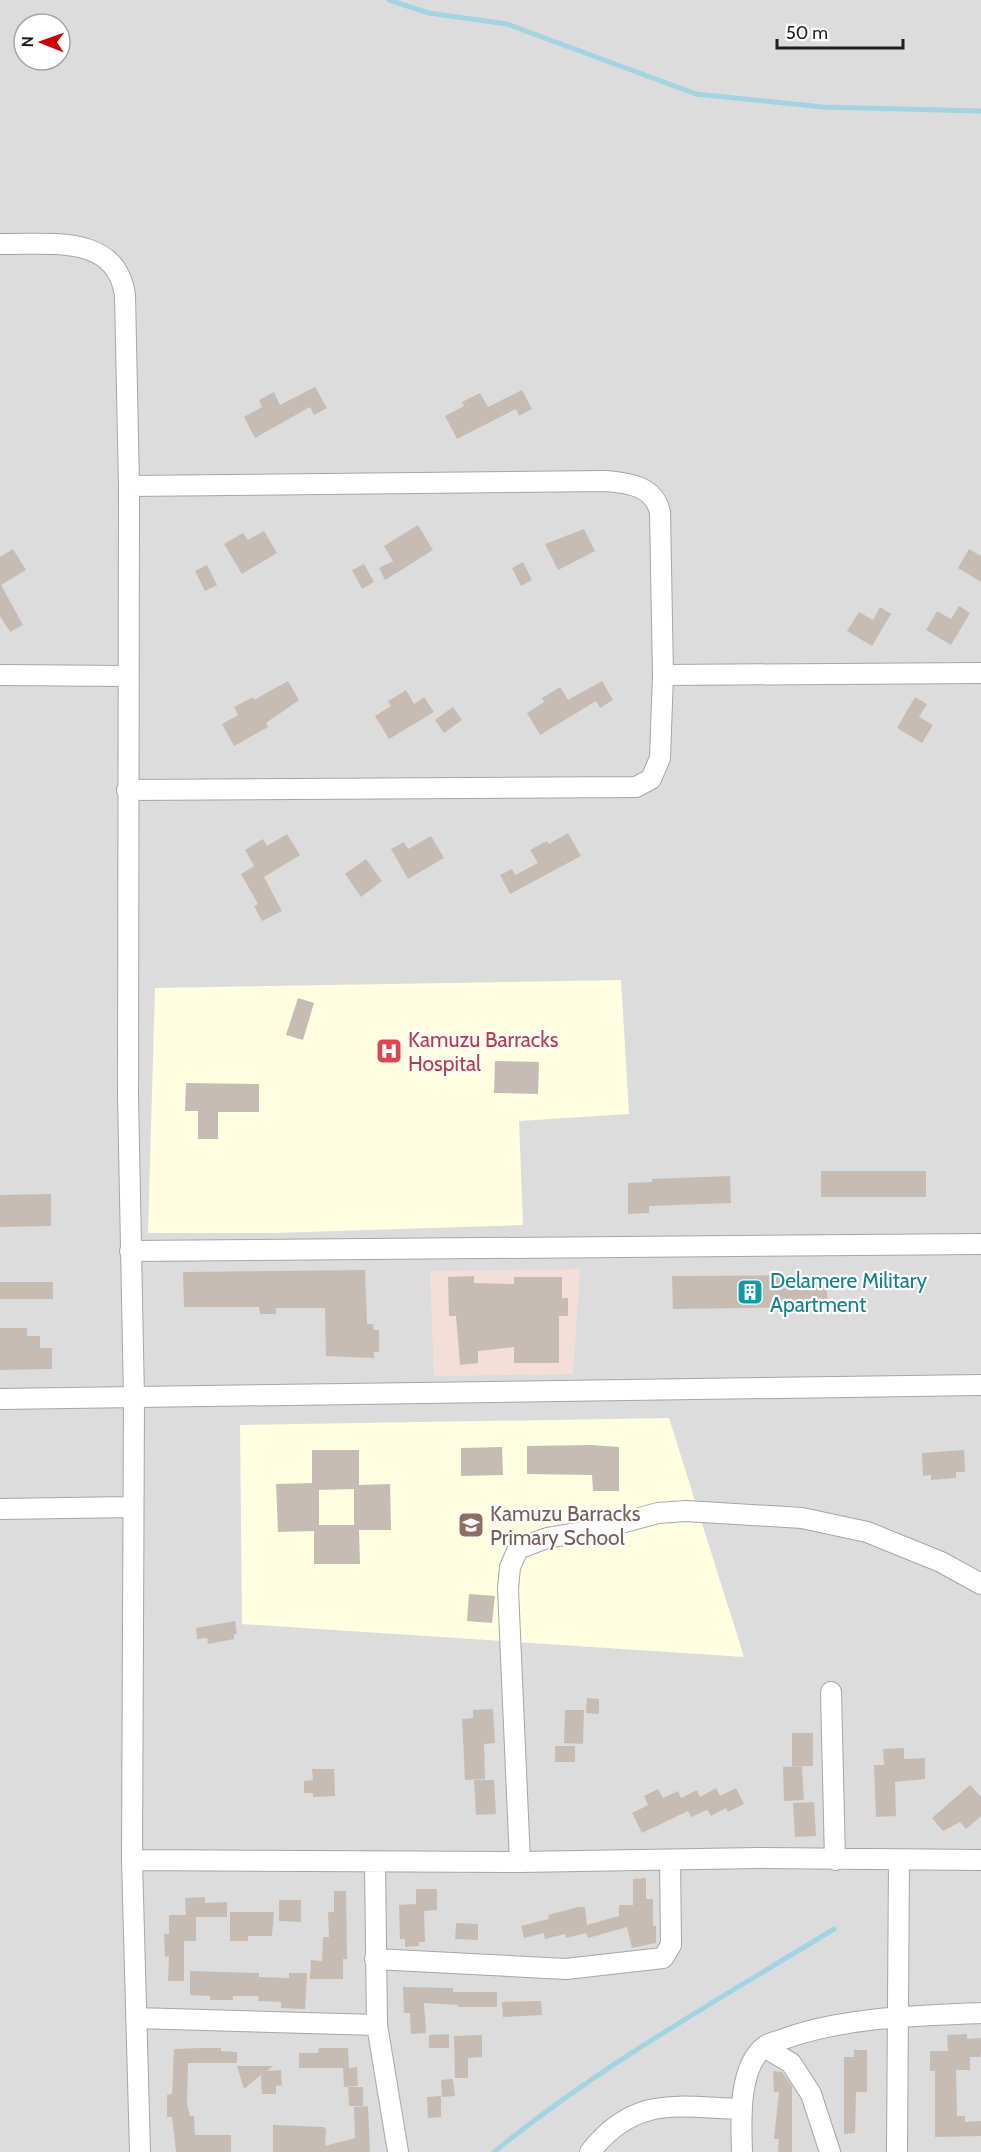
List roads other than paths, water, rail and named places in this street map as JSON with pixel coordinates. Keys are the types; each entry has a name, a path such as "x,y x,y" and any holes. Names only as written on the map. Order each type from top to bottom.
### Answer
{"street":[{"path":"0,244 81,248 110,259 118,269 125,296 129,486 127,790 130,1251 134,1399 132,1860 140,2152"},
{"path":"127,790 636,787 651,779 660,758 663,675 660,512 654,496 636,486 606,481 129,486"},
{"path":"663,675 981,673"},
{"path":"0,675 127,676"},
{"path":"130,1251 981,1244"},
{"path":"0,1399 134,1399 981,1385"},
{"path":"0,1509 132,1507"},
{"path":"520,1862 508,1589 510,1567 518,1549 547,1539 599,1529 658,1513 686,1511 802,1518 867,1532 953,1567 981,1584"},
{"path":"831,1692 835,1860"},
{"path":"132,1860 375,1862 981,1860"},
{"path":"375,1959 566,1969 663,1958 671,1945 670,1860"},
{"path":"897,2152 899,1860"},
{"path":"375,1862 377,2025 398,2152"},
{"path":"742,2152 741,2109 748,2072 764,2047 809,2031 899,2019 981,2013"},
{"path":"136,2018 377,2025"},
{"path":"764,2047 791,2063 811,2094 830,2152"},
{"path":"590,2152 622,2120 650,2109 668,2107 741,2109"}],"waterway":[{"path":"389,0 429,13 507,24 696,94 823,107 981,111"},
{"path":"494,2152 617,2062 834,1929"}],"place":[{"name":"Kamuzu Barracks Hospital","path":"389,1051"},
{"name":"Delamere Military Apartment","path":"750,1292"},
{"name":"Kamuzu Barracks Primary School","path":"471,1525"}]}
